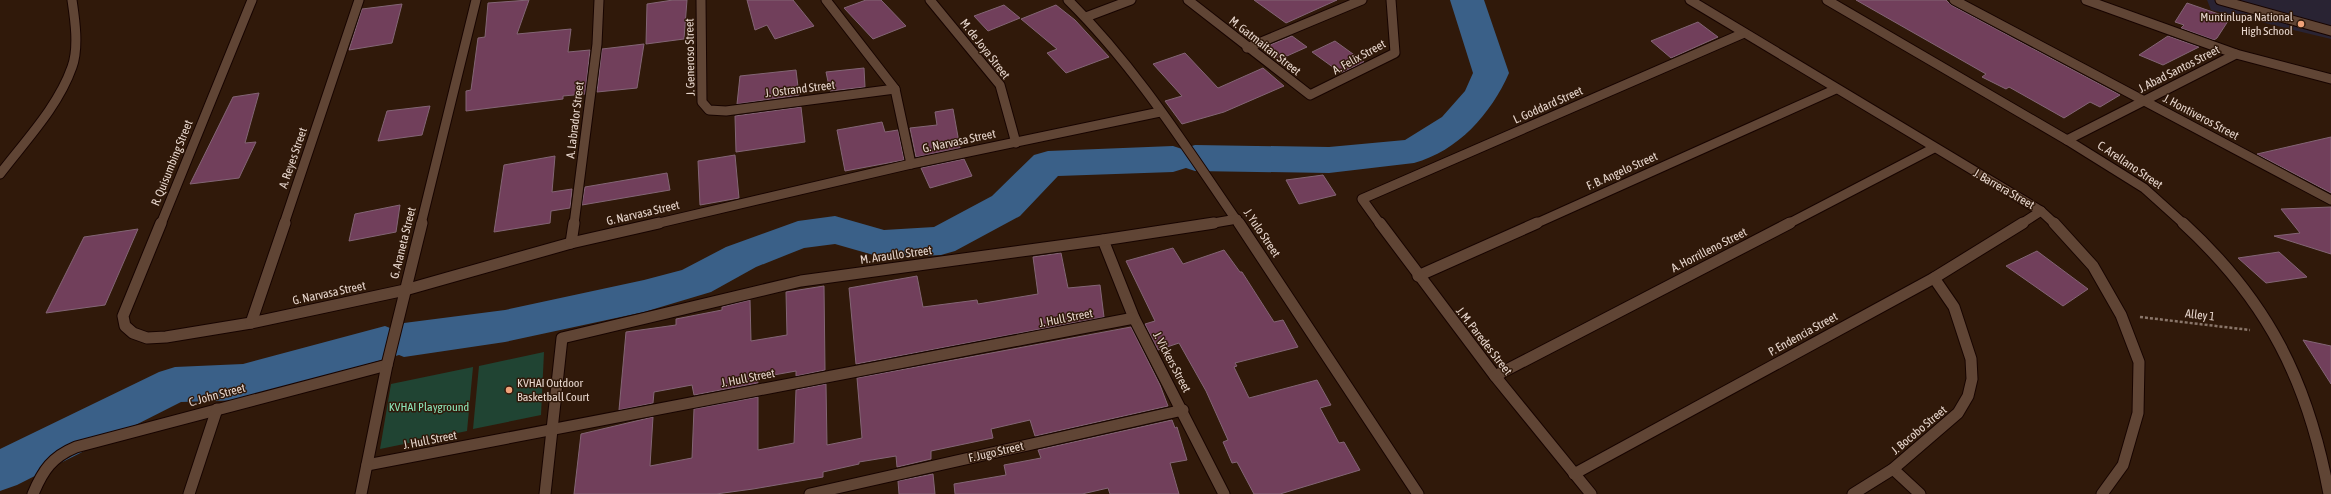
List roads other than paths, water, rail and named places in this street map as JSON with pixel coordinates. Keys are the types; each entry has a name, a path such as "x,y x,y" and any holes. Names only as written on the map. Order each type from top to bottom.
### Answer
{"street":[{"path":"0,174 51,104 72,66 75,12 72,0"},
{"name":"R. Quisumbing Street","path":"132,333 125,326 123,316 252,0"},
{"name":"A. Reyes Street","path":"251,323 359,0"},
{"name":"G. Araneta Street","path":"361,494 387,365 476,0"},
{"name":"A. Labrador Street","path":"571,243 597,44 599,0"},
{"name":"J. Generoso Street","path":"701,0 702,102 704,107 709,110"},
{"path":"826,0 895,89 911,164"},
{"name":"M. de Joya Street","path":"930,0 1000,85 1016,143"},
{"name":"J. Yulo Street","path":"1068,0 1086,17 1138,80 1237,219 1418,494"},
{"path":"1086,17 1131,0"},
{"name":"M. Gatmaitan Street","path":"1188,0 1247,48 1310,95"},
{"path":"1247,48 1362,0"},
{"name":"A. Felix Street","path":"1310,95 1395,53 1391,0"},
{"name":"J. Barrera Street","path":"1690,0 2041,211 2065,233 2093,266 2122,315 2139,362 2138,413 2123,465 2102,494"},
{"name":"C. Arellano Street","path":"1827,0 2067,140 2145,188 2200,236 2246,288 2276,333 2300,382 2313,421 2329,494"},
{"name":"J. Hontiveros Street","path":"1954,0 2331,200"},
{"path":"2086,0 2236,54"},
{"path":"2220,0 2331,30"},
{"name":"L. Goddard Street","path":"1362,200 1744,33"},
{"name":"J. Abad Santos Street","path":"2067,140 2236,54 2331,79"},
{"name":"J. Ostrand Street","path":"709,110 726,111 895,89"},
{"name":"F. B. Angelo Street","path":"1418,276 1836,89"},
{"name":"G. Narvasa Street","path":"132,333 147,338 166,337 251,323 405,290 571,243 911,164 1160,112"},
{"name":"A. Horrilleno Street","path":"1495,376 1934,148"},
{"name":"J. M. Paredes Street","path":"1362,200 1495,376 1591,494"},
{"name":"P. Endencia Street","path":"1574,474 1934,278 2041,211"},
{"name":"M. Araullo Street","path":"552,429 562,338 801,281 1103,240 1237,219"},
{"name":"J. Vickers Street","path":"1103,240 1134,318 1183,410 1224,494"},
{"name":"J. Bocobo Street","path":"1853,494 1893,469 1958,413 1968,396 1972,379 1972,359 1954,307 1934,278"},
{"name":"J. Hull Street","path":"367,465 1134,318"},
{"name":"C. John Street","path":"33,494 44,468 55,456 76,447 387,365"},
{"path":"189,494 217,409"},
{"name":"F. Jugo Street","path":"810,494 1183,410"},
{"path":"545,494 552,429"},
{"path":"1893,469 1920,494"}],"waterway":[{"path":"1195,158 1329,160 1414,151 1455,125 1481,95 1491,73 1467,0"},
{"path":"404,340 505,326 644,296 696,281 741,257 798,235 835,230 884,244 941,241 1006,206 1048,164 1173,159"},
{"path":"0,471 175,385 243,382 385,343"}],"place":[{"name":"Muntinlupa National High School","path":"2301,24"},
{"name":"KVHAI Outdoor Basketball Court","path":"509,390"}],"park label":[{"name":"KVHAI Playground","path":"429,407"}]}
